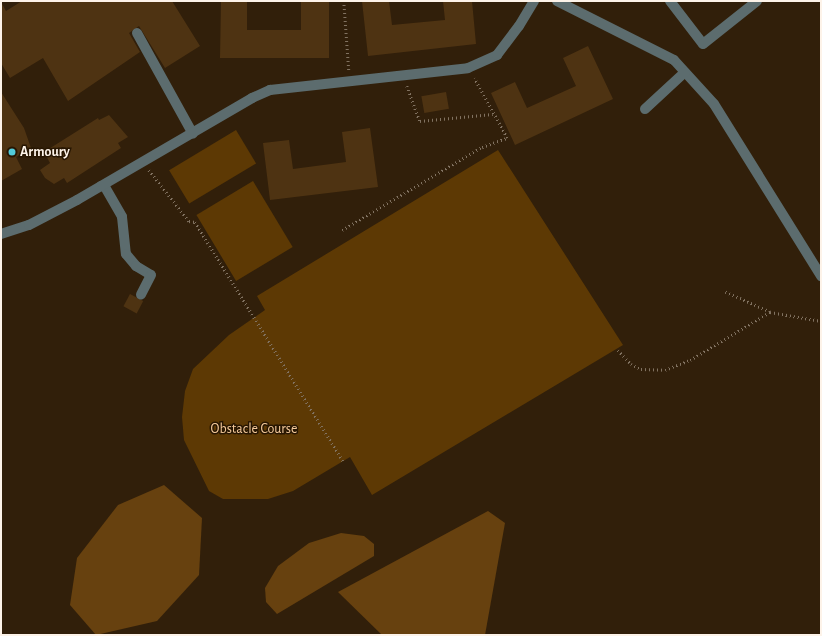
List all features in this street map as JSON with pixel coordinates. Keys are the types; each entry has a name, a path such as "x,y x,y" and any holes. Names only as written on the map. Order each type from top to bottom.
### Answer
{"street":[{"path":"1,234 29,225 193,134 252,98 270,90 468,68 497,55 520,26 534,1"},
{"path":"557,1 674,60 714,104 821,276"},
{"path":"670,1 703,44 757,1"},
{"path":"137,32 193,134"},
{"path":"645,109 685,72"},
{"path":"101,186 105,187 122,217 126,254 136,266 154,270 141,295"}],"path":[{"path":"344,1 350,81"},
{"path":"342,230 482,147 507,138 468,68"},
{"path":"403,75 420,121 493,114"},
{"path":"143,162 189,221 195,222 343,461"},
{"path":"725,292 770,312 821,321"},
{"path":"618,350 631,364 641,369 664,370 690,360 770,312"}],"green space":[{"path":"236,130 256,163 189,204 169,170"},
{"name":"Obstacle Course","path":"498,150 623,345 372,495 350,457 293,491 268,499 223,499 209,491 184,440 182,417 185,391 193,369 229,335 265,310 257,296"},
{"path":"253,181 293,247 236,281 196,215"}],"shaded area":[{"path":"164,485 202,518 199,575 157,621 96,635 70,605 77,558 118,505"},
{"path":"488,511 505,523 485,635 382,635 338,592"},
{"path":"341,533 364,536 374,544 374,556 277,614 266,602 265,588 278,566 309,543"}],"building":[{"path":"22,1 172,1 200,46 165,68 139,26 129,33 140,52 68,101 43,58 10,78 1,63 1,2 6,11"},
{"path":"221,1 247,1 247,30 301,30 301,1 329,1 329,58 220,58"},
{"path":"362,1 389,1 392,25 445,20 443,1 472,1 476,44 368,56"},
{"path":"588,46 613,99 515,145 491,93 515,82 527,108 576,86 563,58"},
{"name":"Armoury","path":"1,92 24,128 31,148 16,157 22,169 1,181"},
{"path":"446,92 449,109 424,113 421,96"},
{"path":"109,115 128,137 118,143 121,148 67,183 64,178 54,184 45,178 40,170 50,163 44,152 98,118 99,120"},
{"path":"370,128 378,187 270,200 263,143 289,140 293,169 346,162 342,132"},
{"path":"130,294 143,301 137,313 123,306"}],"place":[{"name":"Armoury","path":"12,152"}]}
